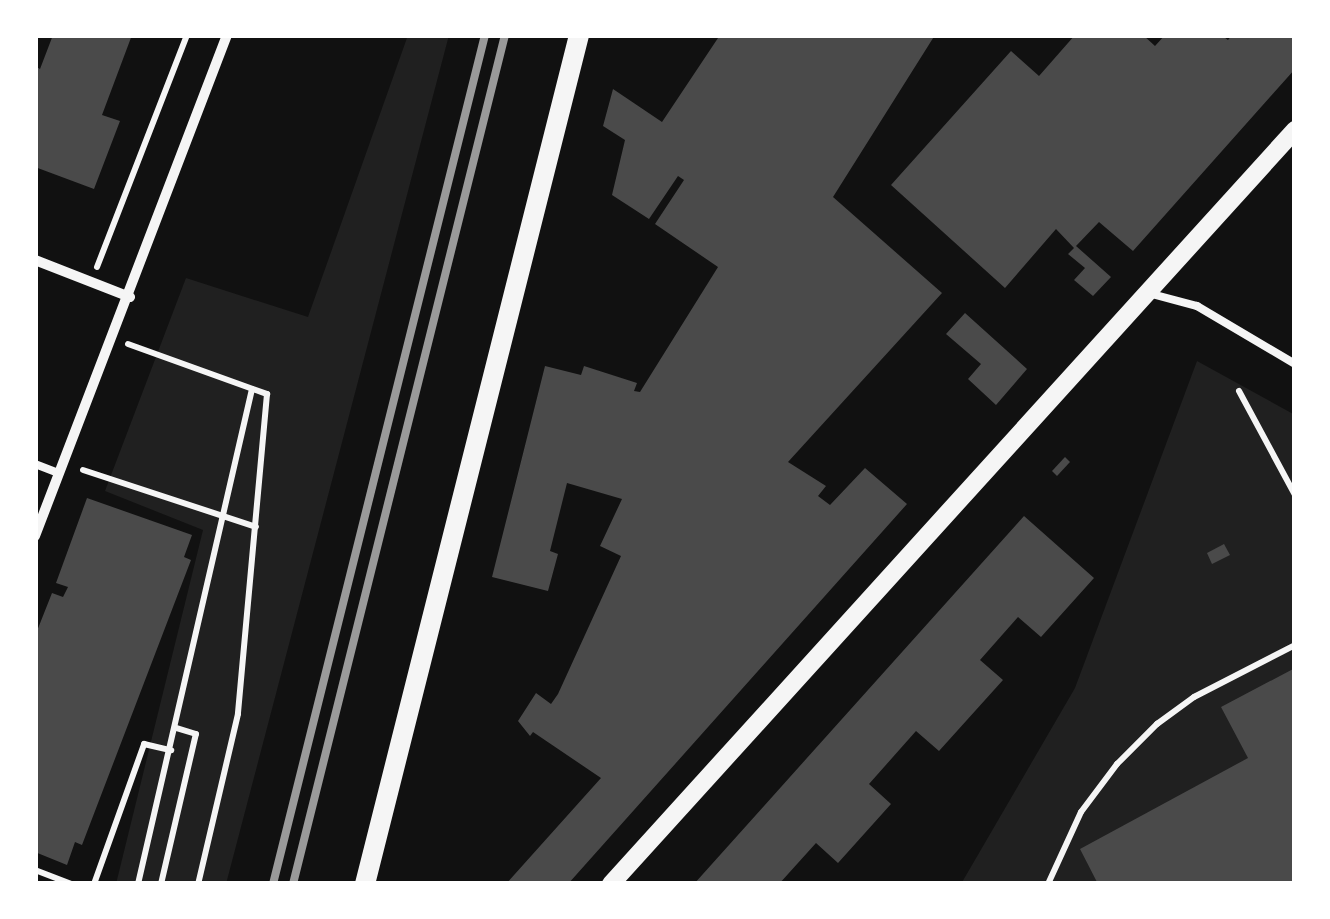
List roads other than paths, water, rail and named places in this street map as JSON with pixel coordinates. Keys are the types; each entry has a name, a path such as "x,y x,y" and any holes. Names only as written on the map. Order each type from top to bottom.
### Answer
{"main road":[{"path":"365,884 579,35"}],"street":[{"path":"35,536 114,339 227,35"},
{"path":"612,884 1295,130"},
{"path":"35,260 130,297"}],"lane":[{"path":"1148,293 1197,306 1295,364"},
{"path":"35,464 60,468"}],"railway":[{"path":"273,884 485,35"},
{"path":"293,884 505,35"}]}
